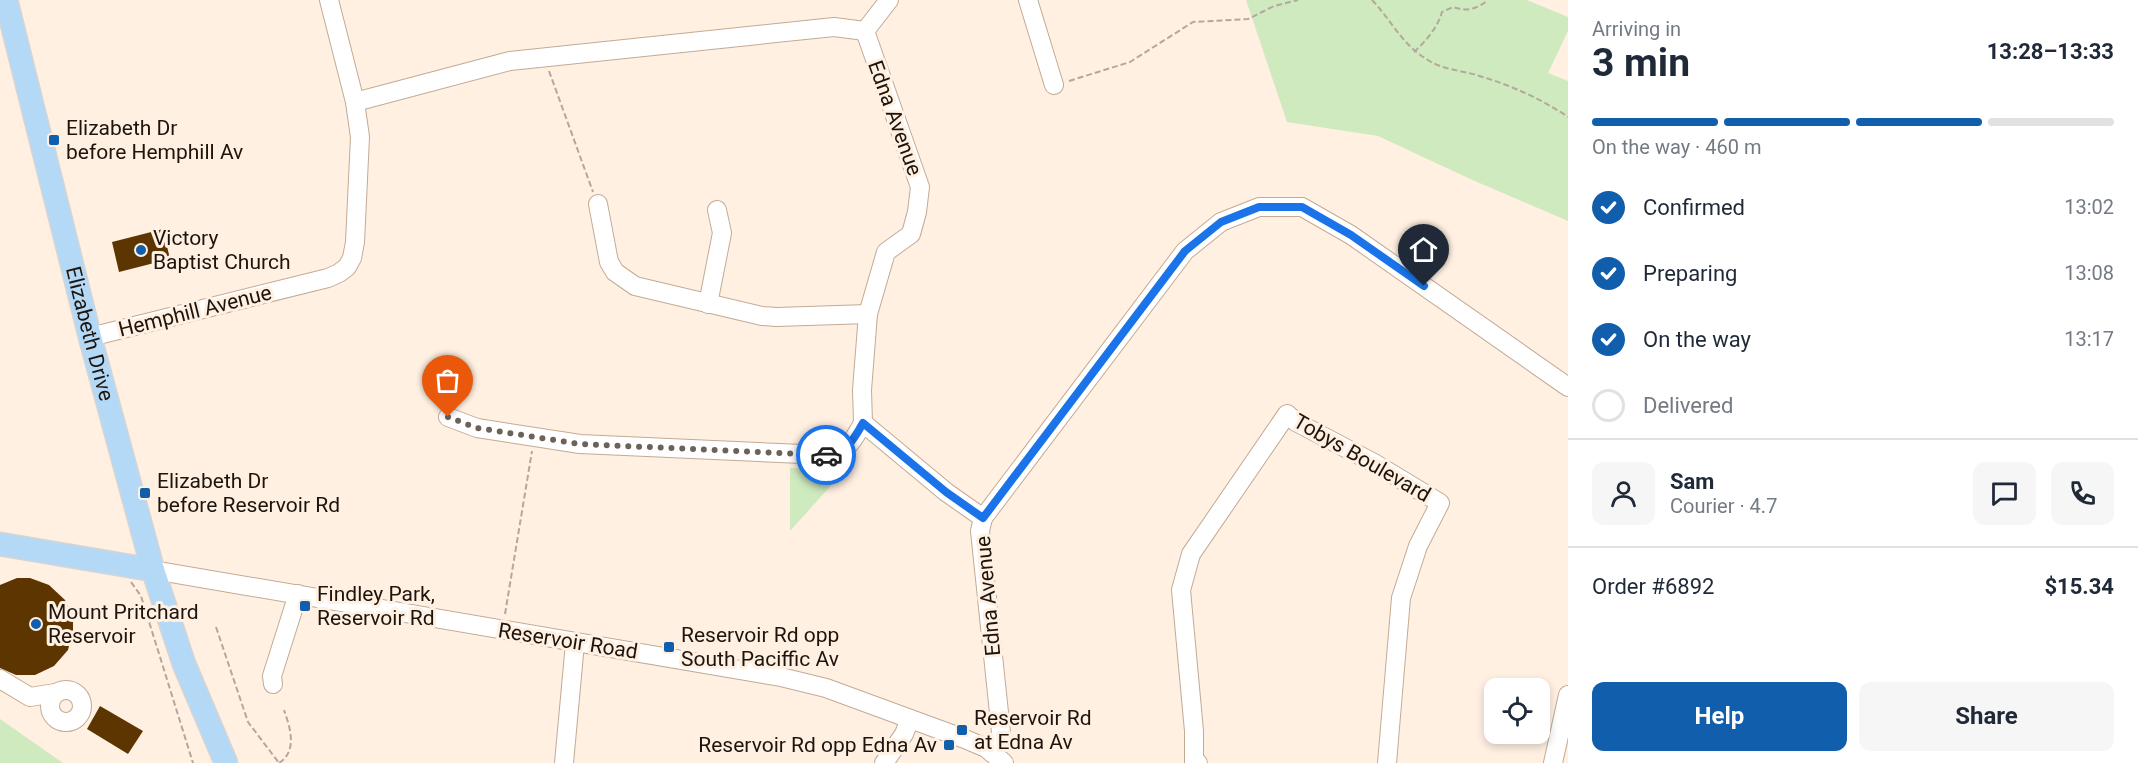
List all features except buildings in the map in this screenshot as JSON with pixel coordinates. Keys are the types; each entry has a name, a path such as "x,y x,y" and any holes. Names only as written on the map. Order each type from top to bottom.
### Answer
{"main road":[{"name":"Elizabeth Drive","path":"6,0 90,337 153,570 184,664 226,763"},
{"path":"0,544 153,570"},
{"name":"Elizabeth Drive","path":"184,664 195,723 208,763"}],"street":[{"name":"Hemphill Avenue","path":"90,337 328,278 347,267 352,258 355,242 359,158 358,121 329,0"},
{"path":"355,102 510,61 834,27 865,31 890,0"},
{"path":"1028,0 1054,85"},
{"name":"Edna Avenue","path":"865,31 920,187 911,234 886,252 868,314 862,390 863,423 946,492 983,518 980,531 1001,732 998,745 999,758"},
{"path":"598,204 609,262 615,273 635,286 777,318 868,314"},
{"path":"983,518 1185,251 1221,222 1259,207 1302,207 1351,235 1568,387"},
{"path":"708,304 722,233 717,210"},
{"name":"Tobys Boulevard","path":"1196,763 1181,590 1191,554 1287,414 1296,422 1374,463 1440,503 1418,546 1401,598 1387,763"},
{"path":"448,417 477,428 580,444 825,455 843,451 849,446 863,423"},
{"name":"Reservoir Road","path":"153,570 781,677 826,688 978,744 999,758"},
{"path":"273,684 272,676 298,594"},
{"path":"564,763 575,643"},
{"path":"0,679 30,697 55,693"},
{"path":"1553,763 1568,695"},
{"path":"884,763 904,734 910,719"}],"path":[{"path":"1054,85 1130,62 1193,22 1248,20 1274,6 1298,0"},
{"path":"1372,0 1414,52 1444,68 1502,83 1568,117"},
{"path":"1414,52 1440,21 1442,12 1453,7 1462,10 1472,9 1488,0"},
{"path":"544,57 598,204"},
{"path":"506,614 535,437"},
{"path":"132,585 141,596 193,763"},
{"path":"216,627 248,722 279,763 285,759 291,745 290,726 285,710"}],"green space":[{"path":"1246,0 1527,0 1568,17 1568,31 1548,73 1568,81 1568,221 1378,136 1287,122"},
{"path":"790,468 845,470 790,531"},
{"path":"0,719 63,763 0,763"}],"way so far":[{"path":"448,417 477,428 580,444 826,455"}],"place":[{"name":"Elizabeth Dr before Hemphill Av","path":"54,140"},
{"name":"Victory Baptist Church","path":"141,250"},
{"name":"Elizabeth Dr before Reservoir Rd","path":"145,493"},
{"name":"Findley Park, Reservoir Rd","path":"305,606"},
{"name":"Mount Pritchard Reservoir","path":"36,624"},
{"name":"Reservoir Rd opp South Paciffic Av","path":"669,647"},
{"name":"Reservoir Rd at Edna Av","path":"962,730"},
{"name":"Reservoir Rd opp Edna Av","path":"949,745"}],"route":[{"path":"826,455 843,451 849,446 863,423 946,492 983,518 1185,251 1221,222 1259,207 1302,207 1351,235 1424,286"}]}
